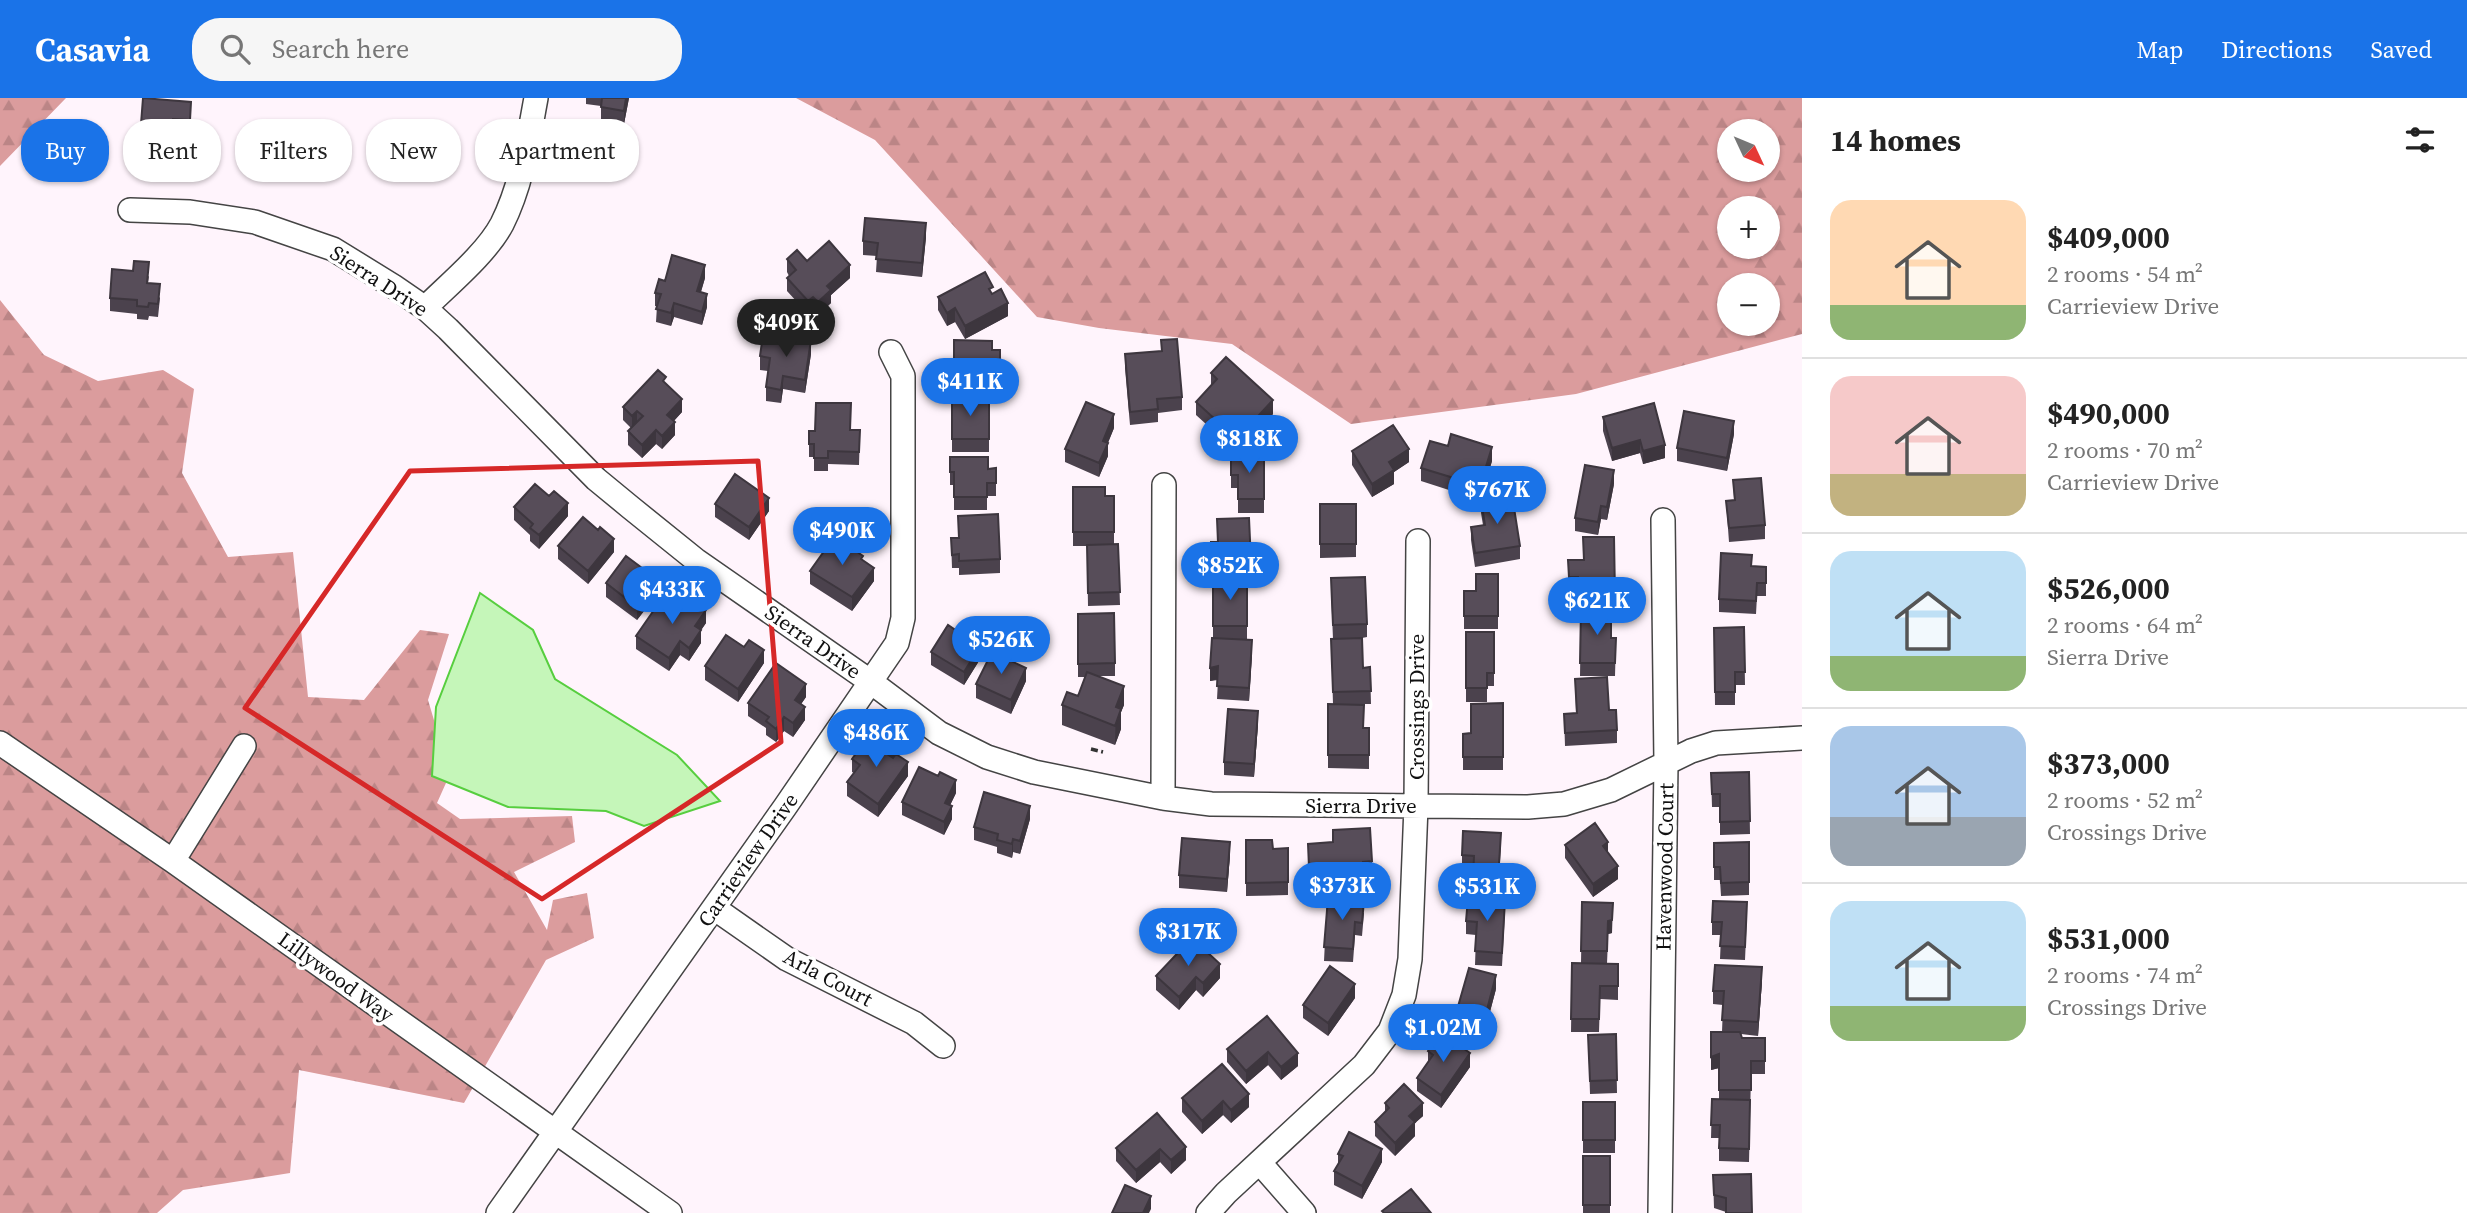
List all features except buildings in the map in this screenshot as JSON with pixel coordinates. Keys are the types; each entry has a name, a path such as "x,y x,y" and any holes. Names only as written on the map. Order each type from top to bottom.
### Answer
{"street":[{"path":"425,309 501,226 518,186 536,98"},
{"name":"Sierra Drive","path":"130,210 190,212 255,222 333,249 425,309 596,479 697,561 871,682 939,733 988,757 1034,772 1163,798 1210,804 1528,807 1564,804 1611,790 1690,751 1716,743 1802,738"},
{"name":"Carrieview Drive","path":"498,1213 897,643 903,618 903,376 891,352"},
{"path":"1163,798 1164,485"},
{"name":"Havenwood Court","path":"1660,1213 1666,763 1663,520"},
{"name":"Crossings Drive","path":"1208,1213 1226,1193 1364,1065 1390,1031 1404,995 1410,959 1416,806 1418,541"},
{"name":"Lillywood Way","path":"0,743 173,860 670,1213"},
{"path":"173,860 244,746"},
{"name":"Arla Court","path":"714,908 787,959 914,1023 943,1046"},
{"path":"1260,1163 1304,1213"}],"path":[{"path":"1091,749 1103,752"}],"highlighted area":[{"path":"758,461 781,742 542,899 245,708 410,471"}],"green space":[{"path":"0,98 66,98 46,119 21,119 21,144 0,166"},
{"path":"796,98 1802,98 1802,334 1576,394 1351,424 1232,344 1099,328 1037,317 875,140"},
{"path":"0,300 44,355 98,381 163,370 194,389 182,473 228,557 293,552 308,697 364,700 420,630 449,634 428,700 450,774 437,803 460,819 572,816 575,842 514,872 547,930 553,900 587,893 594,938 546,960 464,1103 299,1070 290,1173 183,1190 157,1213 0,1213"}],"shaded area":[{"path":"480,593 533,630 555,679 677,755 720,801 644,826 606,811 508,807 432,776 436,707"}]}
